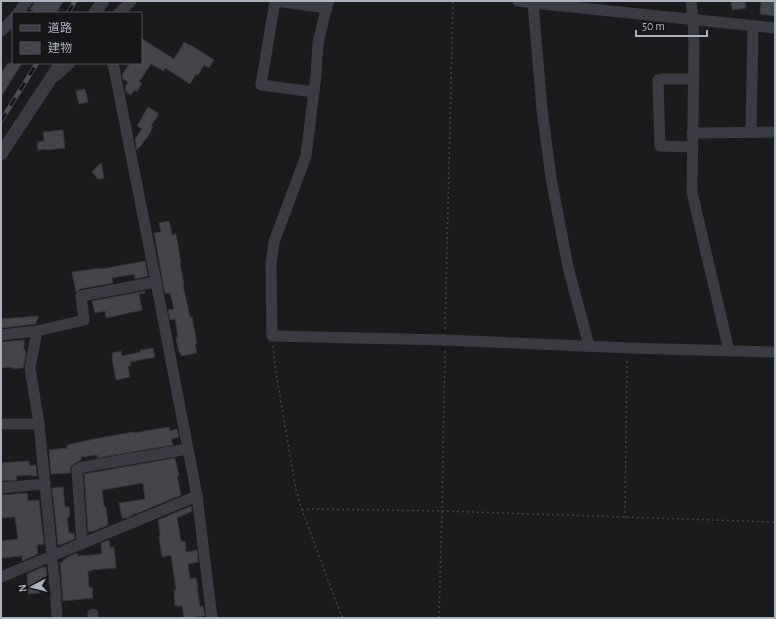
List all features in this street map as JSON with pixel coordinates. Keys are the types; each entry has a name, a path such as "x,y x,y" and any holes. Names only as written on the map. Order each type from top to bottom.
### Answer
{"street":[{"path":"19,12 27,1"},
{"path":"96,12 103,1"},
{"path":"120,12 131,1"},
{"path":"314,92 261,85 275,1 328,4 318,43 316,75 314,92 306,156 274,242 271,264 272,336 445,340 628,348 775,352"},
{"path":"518,1 775,28"},
{"path":"691,1 693,20 692,192 730,351"},
{"path":"533,3 542,109 551,178 568,267 589,346"},
{"path":"752,132 753,26"},
{"path":"1,154 60,64"},
{"path":"46,85 69,64"},
{"path":"113,64 197,496 212,618"},
{"path":"692,147 660,146 658,80 693,79"},
{"path":"692,133 775,132"},
{"path":"1,335 37,331 84,320 81,296 156,282"},
{"path":"37,331 30,368 39,424 57,618"},
{"path":"1,424 39,424"},
{"path":"82,544 77,470 83,467 188,449"},
{"path":"1,488 45,484"},
{"path":"1,577 197,496"}],"path":[{"path":"439,618 453,1"},
{"path":"272,336 275,367 296,490 340,615 343,618"},
{"path":"625,518 628,348"},
{"path":"302,510 442,511 775,522"}],"building":[{"path":"34,1 64,1 57,12 34,12 30,9"},
{"path":"731,1 745,1 746,8 732,10"},
{"path":"761,1 775,1 775,16 760,14"},
{"path":"142,39 174,59 184,42 214,60 209,68 204,65 190,84 165,68 164,71 151,64 139,82 142,83 137,92 134,90 131,95 126,92 125,87 128,82 123,79 122,75 129,64 142,64"},
{"path":"8,63 21,64 1,97 1,74"},
{"path":"85,89 88,102 79,104 76,91"},
{"path":"148,107 159,114 151,126 153,127 148,136 137,150 135,139 142,129 137,126"},
{"path":"63,130 65,148 38,150 37,142 44,141 43,132"},
{"path":"101,163 104,178 98,179 92,172"},
{"path":"169,221 172,235 176,234 183,285 190,317 192,317 197,344 195,344 197,353 181,356 176,337 178,337 175,319 170,320 168,310 174,309 170,293 165,294 154,233 161,232 159,223"},
{"path":"145,261 148,276 135,279 134,274 112,278 113,283 80,289 76,292 72,272 101,269"},
{"path":"145,291 145,293 139,294 142,310 106,318 105,311 95,313 92,301"},
{"path":"38,316 36,324 1,328 1,319"},
{"path":"24,340 24,350 26,354 23,368 1,368 1,342"},
{"path":"153,348 155,357 130,362 131,366 128,366 130,377 116,380 112,353 121,351 122,356 141,352 140,350"},
{"path":"169,427 170,431 177,429 179,437 171,439 173,445 97,458 97,455 81,457 81,460 71,466 70,473 51,474 49,450 67,448 67,445 94,439"},
{"path":"175,458 181,495 133,514 127,518 122,518 119,503 145,499 143,483 102,490 108,525 88,532 84,474"},
{"path":"29,461 29,466 36,465 37,476 16,476 17,480 1,481 1,463"},
{"path":"63,487 65,507 69,507 70,515 67,518 69,533 74,533 75,539 58,545 52,488"},
{"path":"27,493 28,501 39,500 44,544 37,545 38,554 22,561 22,556 1,558 1,541 18,539 15,517 1,518 1,495"},
{"path":"191,506 192,511 177,518 181,541 185,541 186,552 197,550 198,562 188,564 190,579 196,578 200,606 203,606 205,616 184,618 182,606 175,606 174,590 176,590 171,555 162,557 158,520"},
{"path":"109,540 110,548 114,547 116,568 88,571 89,588 92,587 93,598 63,601 60,562 63,562 66,558 77,553 78,556 102,554 101,543"},
{"path":"46,567 47,578 41,579 41,585 39,585 40,593 28,594 27,574"}],"railway":[{"path":"69,12 75,1"},
{"path":"1,121 36,64"}]}
